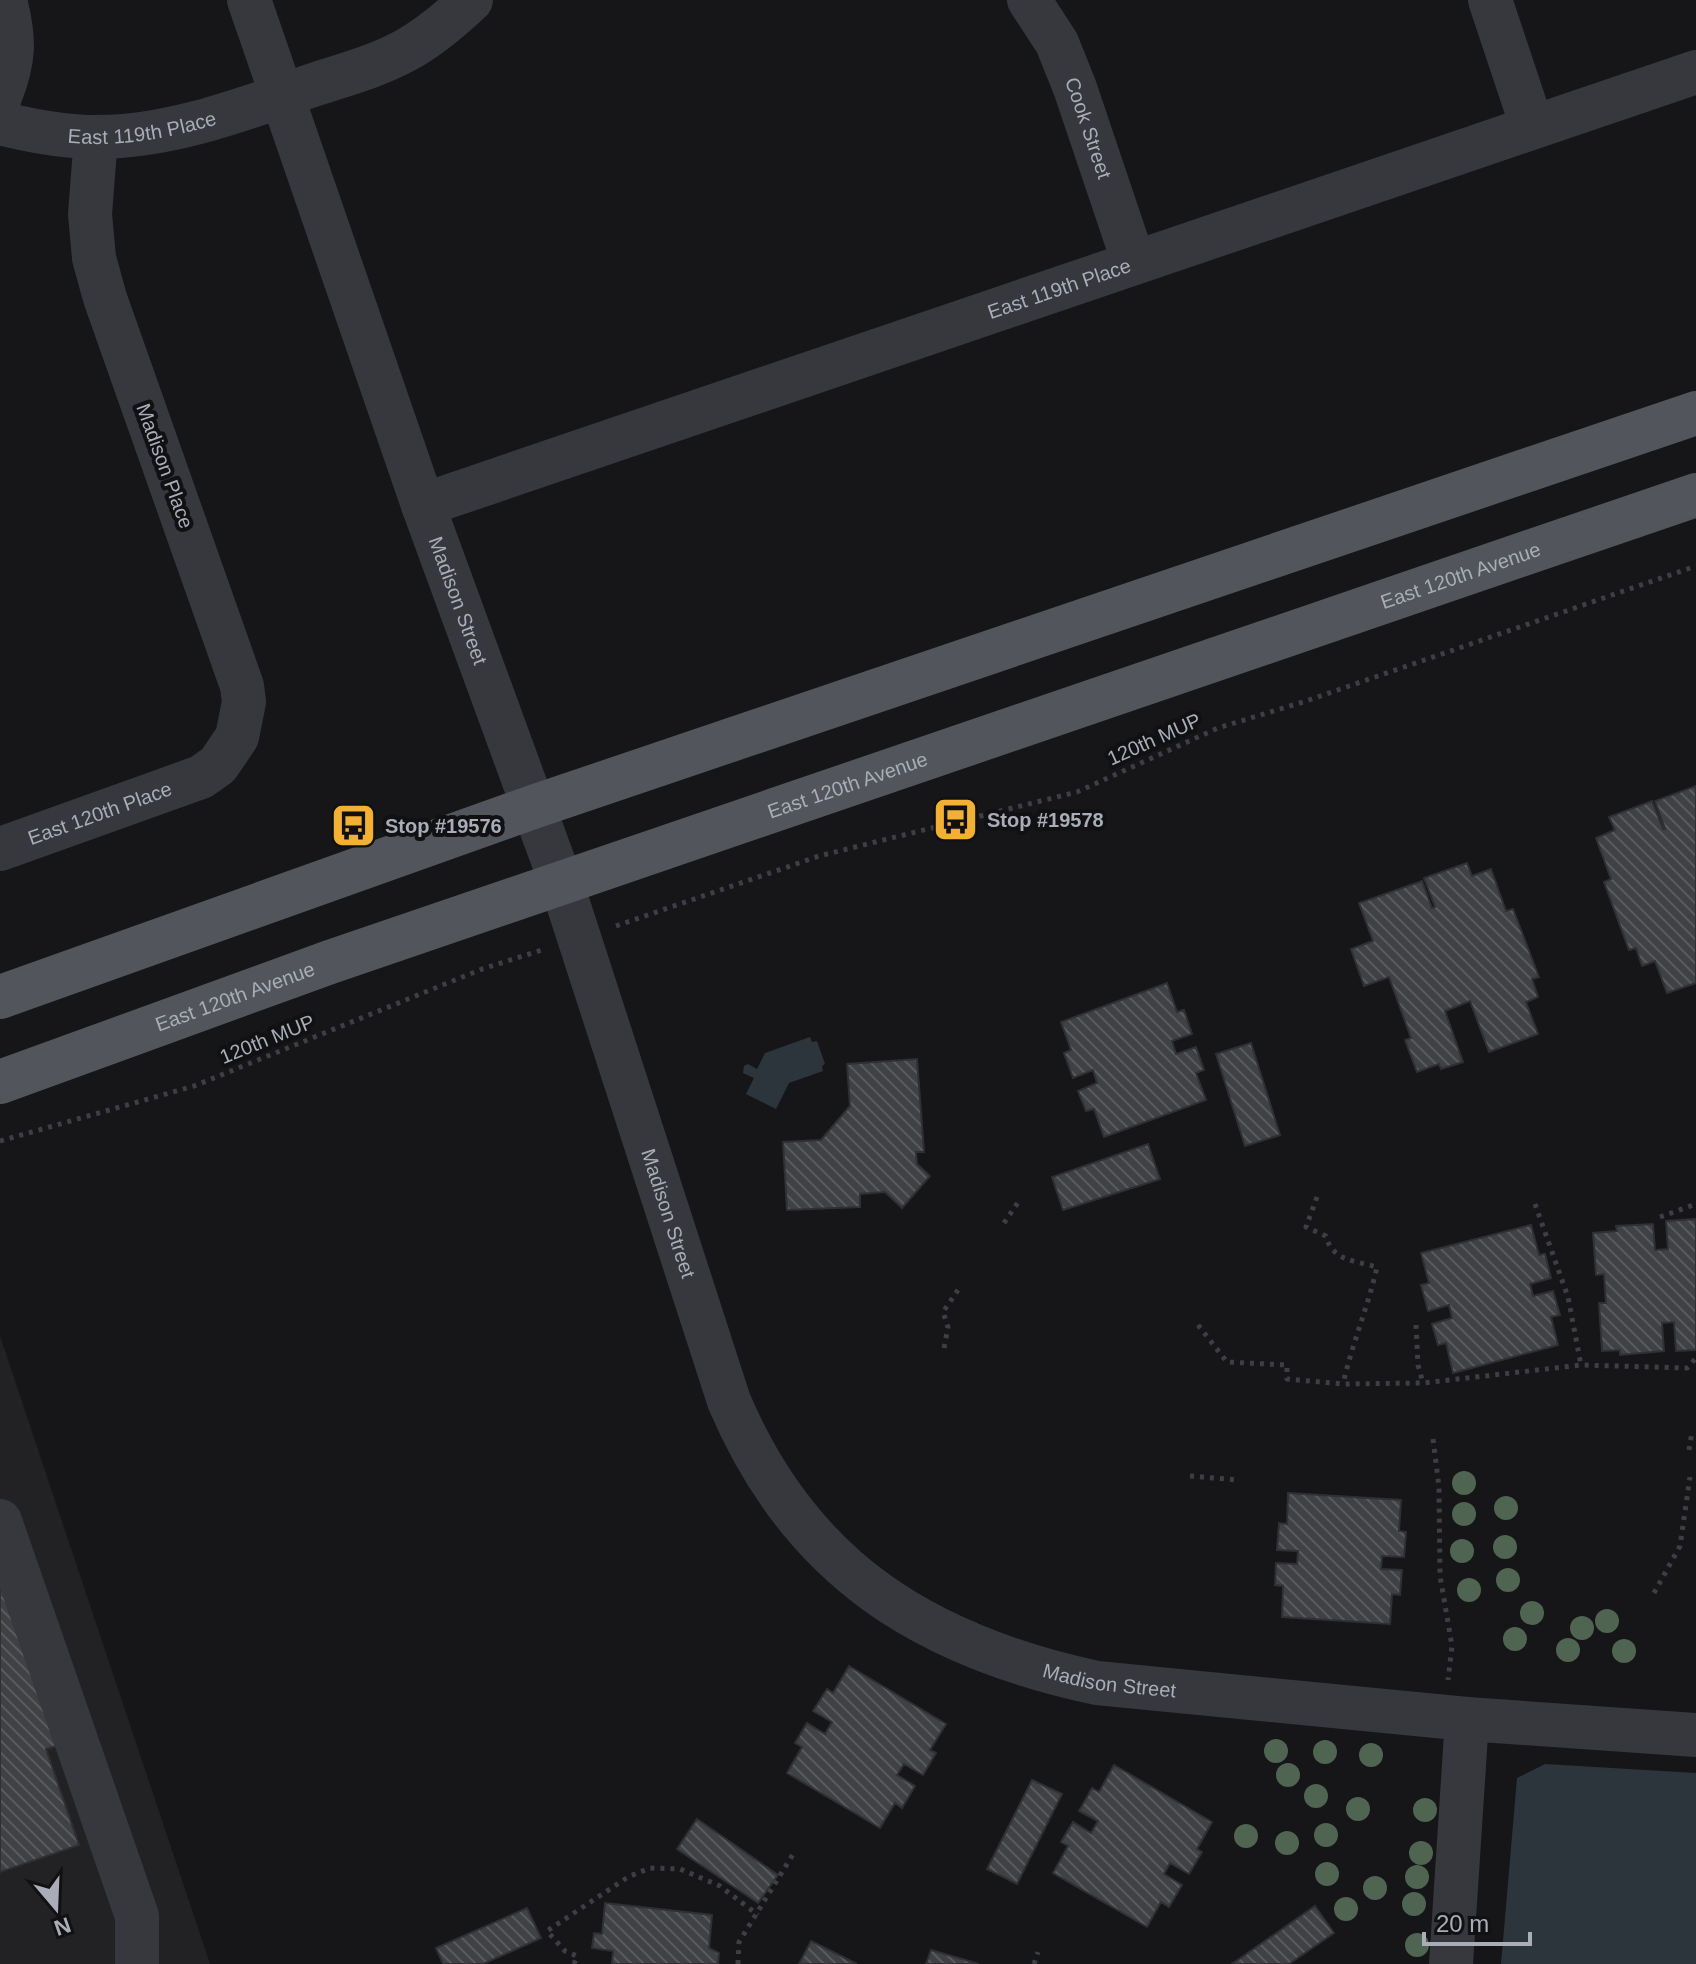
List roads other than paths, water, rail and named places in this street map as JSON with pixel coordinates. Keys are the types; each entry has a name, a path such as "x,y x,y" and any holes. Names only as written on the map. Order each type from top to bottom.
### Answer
{"main road":[{"path":"0,997 533,807 1696,413"},
{"name":"East 120th Avenue","path":"0,1082 330,962 1696,495"}],"street":[{"path":"0,97 13,55 13,32 5,0"},
{"name":"Madison Street","path":"249,0 423,505 562,885 729,1401 741,1431 760,1464 800,1520 837,1562 893,1606 982,1651 1046,1672 1097,1683 1467,1719 1696,1735"},
{"name":"East 119th Place","path":"0,123 38,133 96,137 152,133 361,69 406,50 434,32 471,0"},
{"name":"Cook Street","path":"1029,0 1057,43 1075,88 1134,263"},
{"path":"1490,0 1532,126"},
{"name":"East 119th Place","path":"423,505 1696,72"},
{"name":"Madison Place","path":"96,137 90,214 94,258 105,298 215,606 243,694 243,720 230,752 201,777"},
{"name":"East 120th Place","path":"0,849 201,777"},
{"path":"0,1521 137,1916 137,1964"},
{"path":"1451,1964 1467,1719"}],"place":[{"name":"Stop #19578","path":"956,820"},
{"name":"Stop #19576","path":"354,826"}]}
